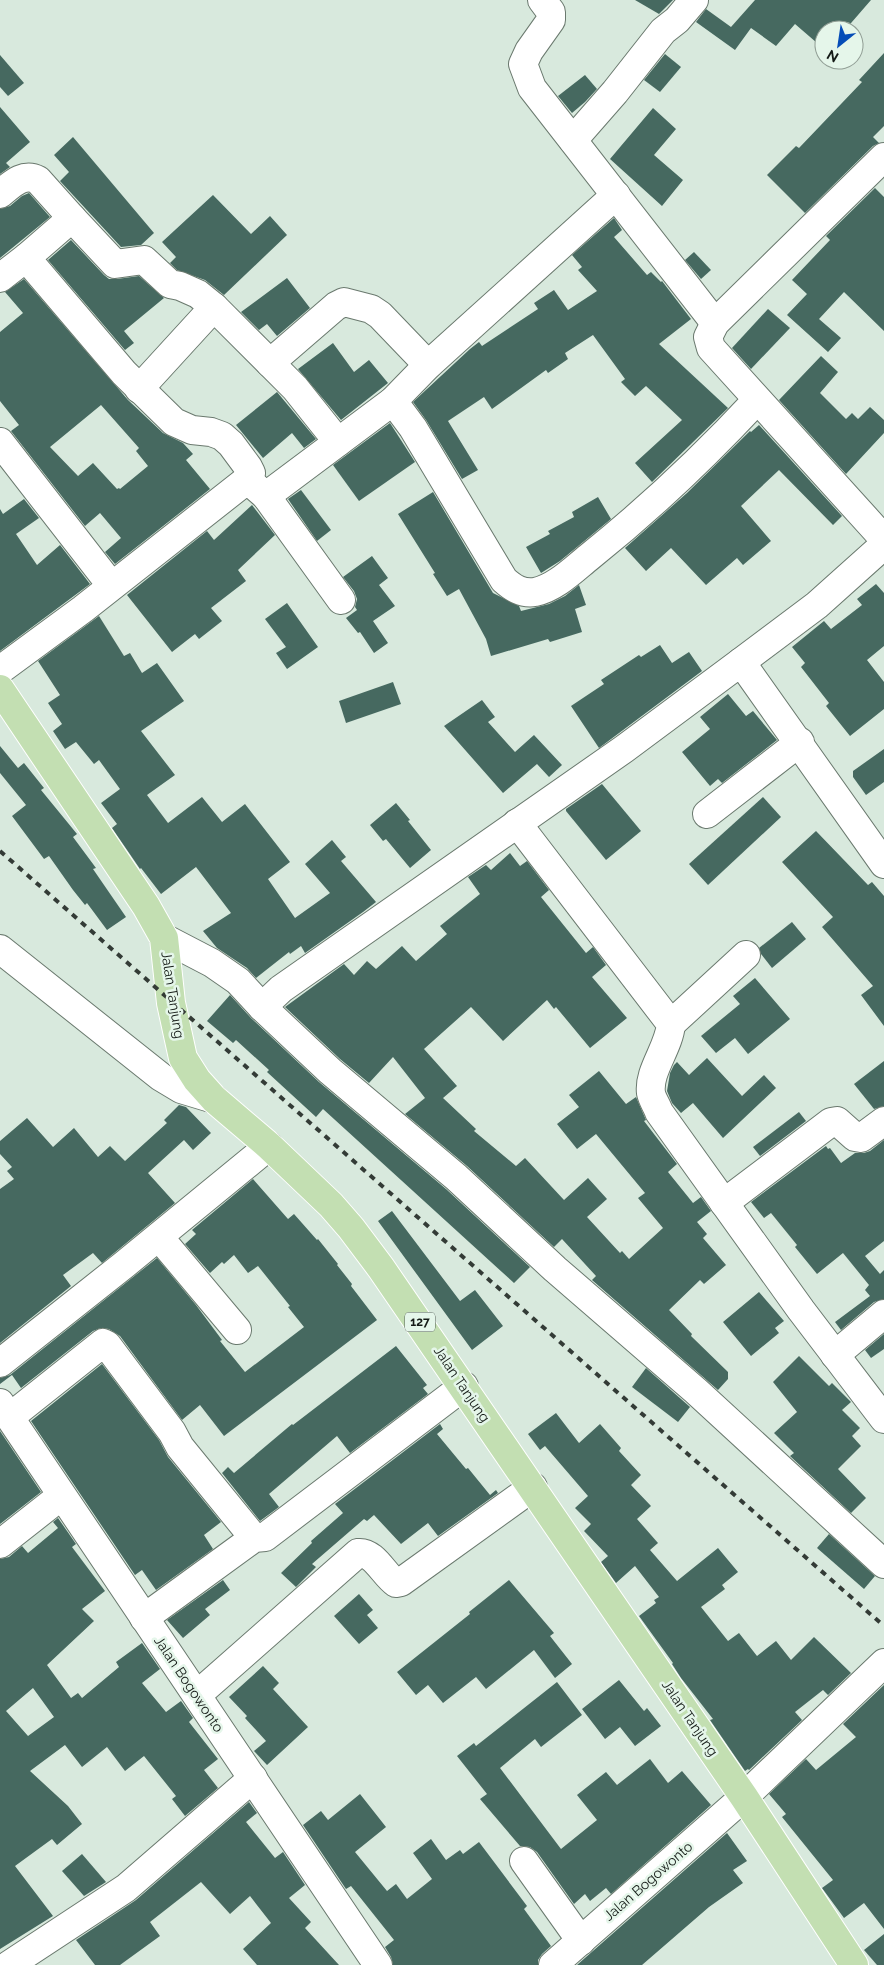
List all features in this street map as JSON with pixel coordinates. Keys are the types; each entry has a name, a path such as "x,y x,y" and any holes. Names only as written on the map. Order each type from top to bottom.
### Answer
{"main road":[{"name":"Jalan Tanjung","path":"0,689 146,906 164,938 171,1003 183,1058 197,1080 214,1100 269,1146 331,1205 352,1228 382,1268 744,1797 854,1965"}],"street":[{"path":"573,140 615,92 663,30 678,20 694,0"},
{"path":"547,6 551,20 529,51 523,64 532,88 715,323"},
{"path":"884,157 715,323 708,337 711,348 884,539"},
{"path":"0,194 17,180 25,177 38,180 116,264 144,260 170,284 198,294 214,307 295,388 338,442"},
{"path":"0,670 84,608 239,486 257,489 338,442 392,401 428,365 616,195"},
{"path":"0,278 72,218"},
{"path":"27,257 139,389 174,422 192,430 211,432 222,436 231,444 248,467 257,489 341,600"},
{"path":"270,363 336,306 344,302 370,308 380,314 428,365"},
{"path":"139,389 214,307"},
{"path":"392,401 413,428 504,580 511,587 527,592 546,588 565,576 609,541 720,439 757,400"},
{"path":"0,442 112,585"},
{"path":"262,1007 281,989 624,749 817,605 884,545"},
{"path":"741,662 800,742 884,864"},
{"path":"708,814 800,742"},
{"path":"517,823 671,1024"},
{"path":"164,938 212,963 238,981 262,1007 330,1071 456,1178 555,1269 696,1391 884,1564"},
{"path":"0,949 161,1078 181,1089 214,1100"},
{"path":"746,955 671,1024 667,1044 652,1079 651,1094 659,1112 724,1203 884,1419"},
{"path":"724,1203 831,1122 837,1121 855,1137 861,1138 884,1121"},
{"path":"0,1363 159,1237 269,1146"},
{"path":"159,1237 237,1330"},
{"path":"835,1355 884,1314"},
{"path":"5,1410 103,1344 106,1345 180,1447 254,1538"},
{"path":"144,1618 254,1538 265,1537 464,1386"},
{"name":"Jalan Bogowonto","path":"5,1410 378,1965"},
{"path":"196,1695 358,1553 363,1552 368,1555 391,1579 396,1583 401,1582 533,1487"},
{"path":"0,1544 61,1496"},
{"name":"Jalan Bogowonto","path":"553,1965 744,1797 883,1667"},
{"path":"9,1965 126,1888 253,1778"},
{"path":"524,1861 581,1940"}],"building":[{"path":"635,0 673,0 659,14"},
{"path":"755,0 871,0 854,20 814,20 814,40 795,24 776,46 751,28 735,50 696,22 706,9 731,27"},
{"path":"884,53 884,126 873,137 879,143 873,146 805,213 767,175 796,146 799,148 862,82 859,80"},
{"path":"665,54 681,67 660,92 644,80"},
{"path":"0,55 24,83 8,96 0,87"},
{"path":"585,75 597,89 572,113 558,96"},
{"path":"0,107 30,142 6,163 10,167 0,174"},
{"path":"653,108 676,129 654,155 683,180 662,206 610,159"},
{"path":"73,137 154,233 141,245 121,247 60,181 69,172 54,155"},
{"path":"875,188 884,197 884,331 844,292 819,319 841,338 828,352 787,315 807,294 792,280 830,240 826,236"},
{"path":"29,193 50,217 0,258 0,209 10,206"},
{"path":"213,195 251,234 270,216 287,235 224,295 205,280 177,270 170,263 176,257 162,242"},
{"path":"614,218 622,230 614,237 647,275 651,272 662,281 691,319 659,344 728,408 652,482 635,463 682,420 646,386 635,396 621,382 625,379 593,335 565,353 568,359 548,373 546,370 492,409 484,397 448,421 478,470 462,479 413,402 470,349 479,342 482,346 538,309 534,303 554,290 568,310 597,291 578,270 582,267 572,255"},
{"path":"71,240 109,279 139,276 164,298 124,331 134,343 125,350 48,260"},
{"path":"694,252 711,270 701,279 685,260"},
{"path":"287,278 310,308 277,336 267,324 259,330 241,312"},
{"path":"24,279 128,400 163,433 183,443 193,454 186,460 210,489 115,564 105,552 121,538 100,513 85,526 11,431 19,425 0,401 0,332 23,313 5,292","holes":["101,405 139,448 136,451 148,466 120,489 117,489 93,463 78,476 50,447"]},
{"path":"768,309 790,328 751,369 732,348"},
{"path":"333,343 354,372 369,360 388,383 341,420 298,369"},
{"path":"821,356 838,372 820,393 846,419 852,413 858,419 870,407 884,420 884,433 846,474 779,400"},
{"path":"277,392 316,439 304,448 292,433 263,458 236,425"},
{"path":"390,423 415,462 359,501 333,465"},
{"path":"759,425 842,516 833,525 779,470 741,506 771,541 743,565 737,558 706,585 671,548 646,571 625,548 687,493 750,431"},
{"path":"301,490 331,530 317,541 288,499"},
{"path":"433,492 493,593 519,606 521,611 549,604 565,596 579,585 586,605 575,609 582,632 550,642 548,639 491,656 486,639 459,589 447,596 398,514"},
{"path":"598,497 611,519 560,561 541,573 526,547 550,534 548,531 574,517 572,512"},
{"path":"24,499 39,518 16,534 37,565 60,545 90,584 0,651 0,509 3,514"},
{"path":"252,505 275,535 238,570 246,581 211,608 222,621 199,639 195,634 172,652 127,595 207,531 214,540"},
{"path":"372,556 388,578 379,585 395,606 373,621 388,643 374,653 360,632 358,633 346,618 357,610 355,607 357,599 354,591 343,577"},
{"path":"876,584 884,593 884,646 867,660 884,682 884,709 850,736 826,706 829,703 801,667 805,663 792,647 824,621 831,629 862,605 857,599"},
{"path":"287,603 318,647 287,669 276,653 286,647 265,619"},
{"path":"99,616 124,656 130,653 142,673 157,663 184,701 141,731 175,775 147,795 168,823 202,797 222,822 245,804 290,862 268,879 295,918 330,893 305,864 332,840 346,857 341,861 376,902 305,953 301,946 290,954 289,952 256,978 247,968 217,948 203,931 231,913 196,867 161,894 140,869 112,828 117,824 101,803 120,789 99,760 94,764 76,742 65,749 53,731 62,724 48,703 60,695 38,661"},
{"path":"660,645 672,663 689,652 702,671 599,748 571,706 604,684 601,680 639,655 641,657"},
{"path":"393,682 401,704 346,723 339,701"},
{"path":"728,694 746,716 753,711 777,740 722,783 718,779 710,786 682,752 710,729 700,717"},
{"path":"482,700 495,717 488,722 515,752 534,735 562,765 549,777 537,764 503,793 444,726"},
{"path":"0,746 18,768 24,763 44,788 41,790 77,834 73,837 96,868 93,869 126,917 107,930 87,903 85,905 73,890 49,856 44,859 12,816 26,805 0,773"},
{"path":"884,749 884,782 866,795 853,777 853,771"},
{"path":"602,784 641,831 606,860 566,811 566,809"},
{"path":"763,797 781,817 708,885 689,864"},
{"path":"396,803 431,850 410,868 386,839 383,841 370,825"},
{"path":"816,831 868,885 872,882 884,896 884,1026 861,995 873,986 822,927 833,917 782,862"},
{"path":"510,853 520,866 527,861 549,890 541,897 586,953 593,947 606,965 592,977 627,1018 590,1048 556,1007 554,1009 547,1000 503,1041 471,1007 424,1049 457,1086 443,1098 476,1129 474,1131 516,1166 525,1158 564,1200 588,1178 607,1199 587,1217 620,1253 622,1251 629,1259 663,1228 638,1198 645,1193 596,1134 577,1149 557,1124 579,1107 569,1095 599,1071 626,1104 636,1097 646,1120 644,1121 677,1164 668,1172 693,1203 701,1197 711,1211 697,1222 707,1234 703,1238 726,1265 704,1284 700,1280 669,1310 692,1334 691,1336 728,1372 728,1379 718,1390 592,1280 596,1276 562,1239 554,1247 467,1166 405,1114 425,1098 393,1057 369,1083 340,1059 285,1007 344,964 354,975 367,961 376,969 402,946 416,961 447,934 440,926 480,894 468,877 486,865 491,870"},
{"path":"792,922 806,939 772,968 761,954 759,948"},
{"path":"755,978 790,1019 748,1054 735,1038 716,1053 701,1036 740,1004 733,996"},
{"path":"230,995 251,1018 319,1082 446,1189 530,1267 514,1283 323,1109 316,1117 267,1072 269,1070 236,1040 233,1043 207,1021"},
{"path":"707,1058 742,1096 764,1075 776,1088 723,1138 693,1103 681,1113 672,1103 667,1091 670,1073 677,1062 689,1075"},
{"path":"884,1061 884,1106 874,1109 854,1084"},
{"path":"179,1105 186,1107 211,1133 193,1150 184,1140 148,1173 175,1203 102,1263 93,1253 63,1275 71,1286 0,1343 0,1189 14,1179 7,1171 12,1167 0,1154 0,1141 27,1118 53,1147 74,1128 98,1157 110,1146 125,1161 167,1123 164,1120"},
{"path":"799,1112 806,1121 760,1156 753,1147"},
{"path":"884,1140 884,1241 865,1256 880,1274 884,1270 884,1299 874,1302 841,1330 835,1322 870,1296 865,1290 869,1285 843,1253 817,1274 771,1213 764,1218 751,1202 826,1146 828,1149 830,1148 841,1163 855,1153 870,1151"},
{"path":"253,1179 288,1219 294,1214 318,1239 377,1320 224,1436 200,1405 182,1420 120,1336 109,1329 101,1328 93,1331 21,1388 12,1375 0,1384 0,1378 10,1375 157,1258 196,1305 222,1340 220,1341 245,1372 304,1327 258,1266 248,1273 234,1255 224,1264 222,1262 210,1273 185,1244 196,1234 192,1230"},
{"path":"392,1211 460,1301 475,1290 503,1326 472,1350 378,1221"},
{"path":"759,1292 784,1321 775,1328 779,1333 751,1356 723,1322"},
{"path":"884,1334 884,1349 871,1358 865,1350"},
{"path":"396,1346 427,1385 423,1388 428,1394 350,1453 337,1436 269,1494 279,1507 260,1521 222,1473 228,1467 234,1473 292,1424"},
{"path":"799,1356 829,1386 832,1383 851,1402 842,1410 860,1428 852,1436 861,1446 838,1469 866,1498 851,1513 790,1456 794,1453 774,1433 797,1412 773,1382"},
{"path":"102,1364 159,1440 168,1457 221,1522 204,1535 213,1549 156,1590 142,1570 135,1575 31,1421"},
{"path":"646,1368 690,1407 678,1422 632,1387"},
{"path":"556,1413 579,1443 600,1424 621,1448 619,1451 641,1475 631,1485 651,1506 637,1519 658,1543 650,1550 677,1581 718,1548 738,1572 722,1585 725,1589 701,1607 728,1641 739,1633 757,1656 776,1641 791,1660 814,1637 851,1673 828,1695 823,1690 795,1712 802,1720 749,1770 745,1771 710,1720 713,1719 681,1678 673,1663 639,1616 656,1603 654,1600 659,1597 635,1566 616,1583 601,1562 608,1556 584,1531 591,1524 575,1508 588,1496 545,1446 540,1450 528,1434"},
{"path":"440,1424 443,1429 437,1434 466,1469 468,1468 490,1495 496,1490 498,1493 438,1536 428,1523 401,1544 374,1515 367,1521 364,1519 312,1564 316,1567 296,1587 281,1573 312,1543 311,1541 343,1513 335,1504"},
{"path":"0,1431 41,1492 0,1524"},
{"path":"58,1518 76,1544 72,1547 105,1591 82,1609 94,1621 47,1665 71,1698 78,1693 82,1698 119,1667 116,1662 142,1643 160,1669 142,1683 166,1712 181,1701 193,1718 189,1722 218,1759 204,1770 218,1788 185,1816 172,1799 176,1796 144,1756 125,1771 107,1747 82,1767 65,1745 30,1771 68,1806 82,1824 57,1845 52,1839 15,1866 53,1916 0,1949 0,1559 9,1557 22,1546 28,1553 58,1528 53,1522","holes":["33,1688 54,1717 28,1736 6,1711"]},
{"path":"829,1534 875,1576 864,1589 817,1548"},
{"path":"223,1580 230,1590 205,1609 210,1615 183,1638 167,1620"},
{"path":"509,1580 554,1633 550,1636 572,1664 555,1678 534,1650 486,1689 476,1677 443,1703 428,1685 416,1695 397,1672 470,1614 469,1612"},
{"path":"359,1594 373,1610 367,1615 378,1628 359,1644 334,1616"},
{"path":"263,1666 279,1683 273,1689 308,1727 267,1765 254,1751 266,1741 245,1718 247,1716 229,1697"},
{"path":"619,1680 644,1711 647,1708 661,1726 635,1746 620,1727 605,1739 582,1709"},
{"path":"557,1682 582,1715 541,1747 535,1739 500,1768 561,1849 597,1820 577,1795 606,1772 617,1785 650,1759 668,1783 682,1771 711,1805 611,1894 606,1888 590,1901 585,1894 574,1904 537,1852 530,1847 520,1846 480,1799 487,1794 457,1756 474,1743 476,1746"},
{"path":"884,1685 884,1929 864,1903 844,1918 822,1888 833,1880 782,1817 786,1814 769,1794 806,1759 816,1770 856,1737 843,1724"},
{"path":"360,1794 386,1827 355,1852 387,1891 396,1884 407,1899 432,1879 413,1853 431,1839 446,1860 460,1850 463,1854 479,1842 527,1906 524,1909 551,1946 542,1954 538,1960 538,1965 393,1965 385,1947 394,1940 351,1886 346,1889 303,1825 321,1811 328,1820"},
{"path":"249,1802 257,1813 246,1822 275,1858 283,1852 305,1885 289,1898 311,1922 305,1928 339,1965 257,1965 243,1949 271,1923 250,1896 230,1914 201,1882 150,1922 160,1936 120,1965 95,1965 76,1940 136,1900"},
{"path":"727,1833 747,1861 733,1870 743,1883 709,1907 642,1965 577,1965"},
{"path":"82,1854 106,1882 84,1896 62,1871"},
{"path":"884,1934 884,1965 877,1965 864,1950"}],"railway":[{"path":"0,851 884,1626"}]}
